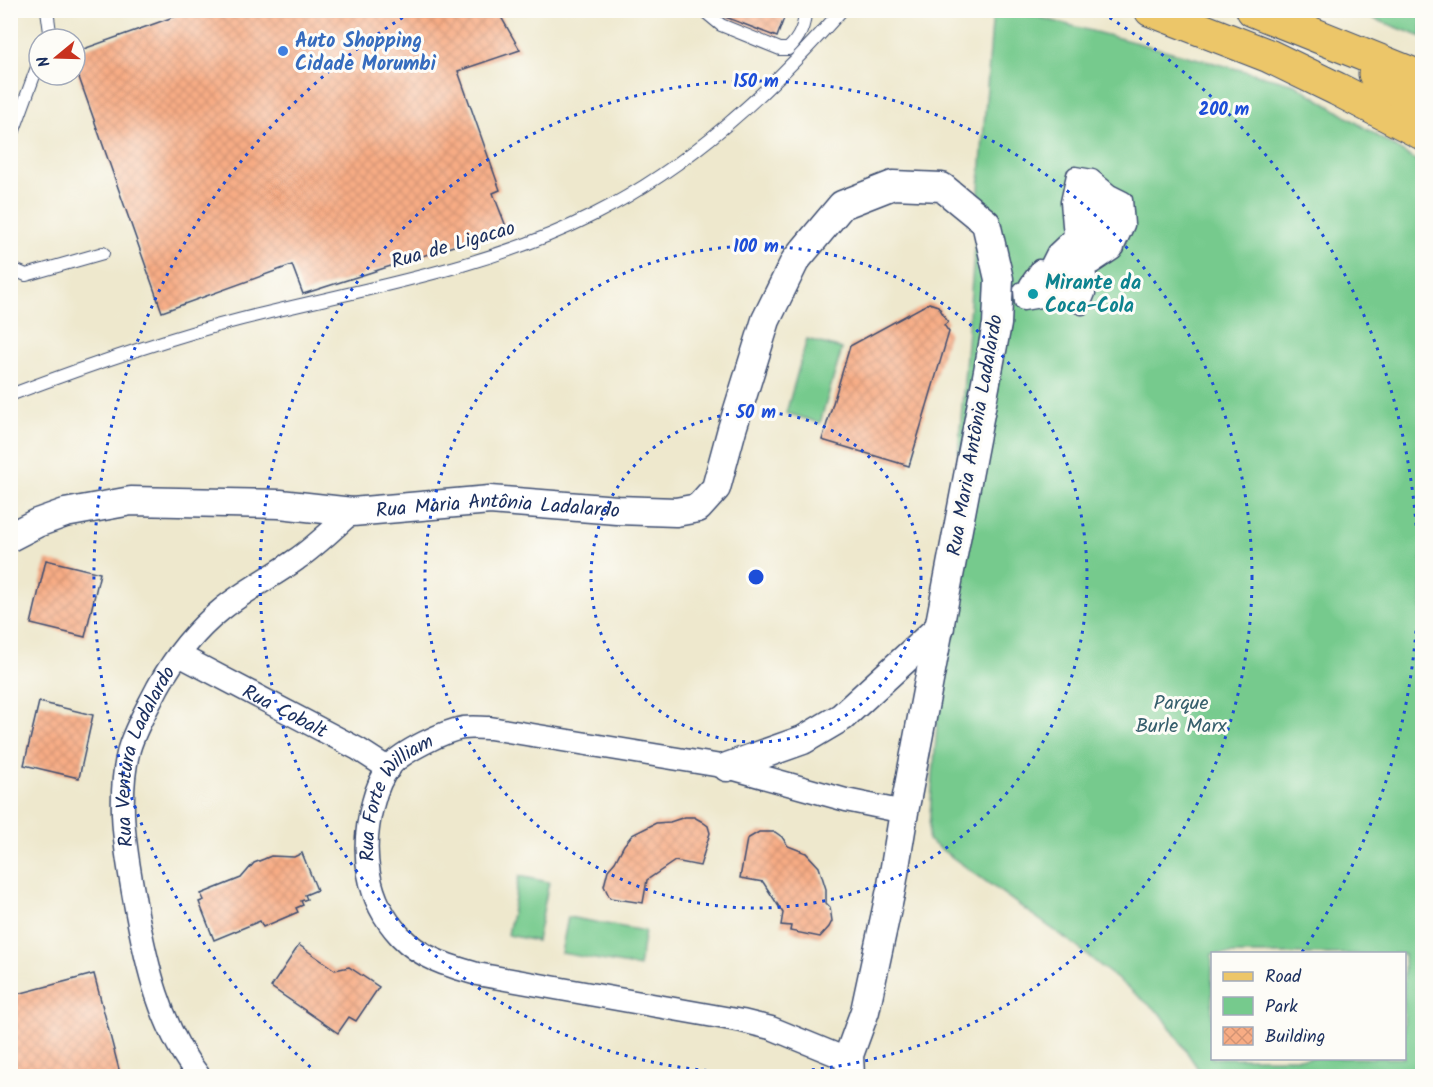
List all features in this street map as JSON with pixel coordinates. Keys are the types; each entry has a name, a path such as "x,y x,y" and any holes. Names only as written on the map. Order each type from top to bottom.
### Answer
{"main road":[{"path":"1150,10 1269,56 1422,133"},
{"path":"1253,10 1422,78"},
{"path":"1324,39 1422,106"}],"street":[{"path":"1082,306 1058,296 1023,302 1022,290 1065,286 1085,298 1087,292 1058,282 1028,284 1039,268 1089,280 1086,267 1065,259 1049,264 1055,252 1072,236 1069,202 1075,175 1092,178 1110,193 1124,200 1126,225 1116,248 1119,209 1093,189 1079,189 1083,208 1080,228 1065,249 1084,260 1107,245 1108,210 1098,199 1090,202 1092,213 1079,235 1077,249 1085,250 1099,246 1097,241"},
{"name":"Rua Maria Antônia Ladalardo","path":"10,537 38,522 64,513 131,501 280,504 352,512 490,501 676,512 698,508 716,489 729,438 766,320 795,261 842,205 893,185 942,187 986,224 999,279 997,324 892,885 865,1011 858,1027 850,1068"},
{"name":"Rua Ventura Ladalardo","path":"199,1077 170,1029 153,981 140,930 123,819 124,783 130,748 146,709 185,645 219,611 298,559 352,512"},
{"path":"727,767 803,740 842,717 940,627"},
{"name":"Rua Cobalt","path":"179,655 358,749 389,769"},
{"name":"Rua Forte William","path":"850,1068 771,1028 553,986 477,974 440,964 401,937 385,918 372,889 366,864 368,819 376,792 389,769 410,751 439,735 463,728 490,728 727,767 846,800 904,812"}],"lane":[{"path":"46,10 49,27"},
{"path":"703,10 721,25 780,49 788,49 796,42 803,27 805,10"},
{"name":"Rua de Ligacao","path":"10,395 109,358 200,330 469,262 546,236 594,215 652,181 713,137 799,59 842,10"},
{"path":"10,141 30,87"},
{"path":"10,268 26,275 103,253"}],"green space":[{"name":"Parque Burle Marx","path":"993,11 1015,11 1295,84 1422,164 1422,1076 1203,1076 1162,1015 1072,943 928,840"},
{"path":"1353,11 1422,11 1422,37"},
{"path":"807,339 842,349 820,423 786,413"},
{"path":"519,876 549,882 537,941 508,935"},
{"path":"568,917 645,931 639,967 561,953"}],"building":[{"path":"193,10 497,10 520,50 458,71 500,190 493,193 507,229 303,294 292,265 162,312 82,87 87,87 87,48"},
{"path":"716,10 787,10 777,37 723,16"},
{"path":"929,303 938,306 948,322 944,325 949,332 909,466 822,440 850,346"},
{"path":"46,560 100,573 85,637 31,624"},
{"path":"39,702 93,715 79,778 24,765"},
{"path":"685,817 694,817 708,826 710,833 700,866 675,861 647,880 643,903 610,898 604,886 608,870 632,835 656,823 670,822"},
{"path":"759,832 775,832 788,846 806,853 819,867 832,921 820,937 790,931 791,926 781,925 783,913 763,882 740,878 747,839"},
{"path":"302,853 317,890 305,895 307,899 301,901 303,905 296,908 298,912 263,927 260,921 214,940 199,902 204,900 201,894 241,878 254,863 271,856 294,857"},
{"path":"299,945 335,970 349,967 379,987 356,1021 349,1017 338,1033 271,987"},
{"path":"94,974 121,1077 10,1077 10,996"}],"place":[{"name":"Auto Shopping Cidade Morumbi","path":"283,51"},
{"name":"Mirante da Coca-Cola","path":"1033,294"}]}
